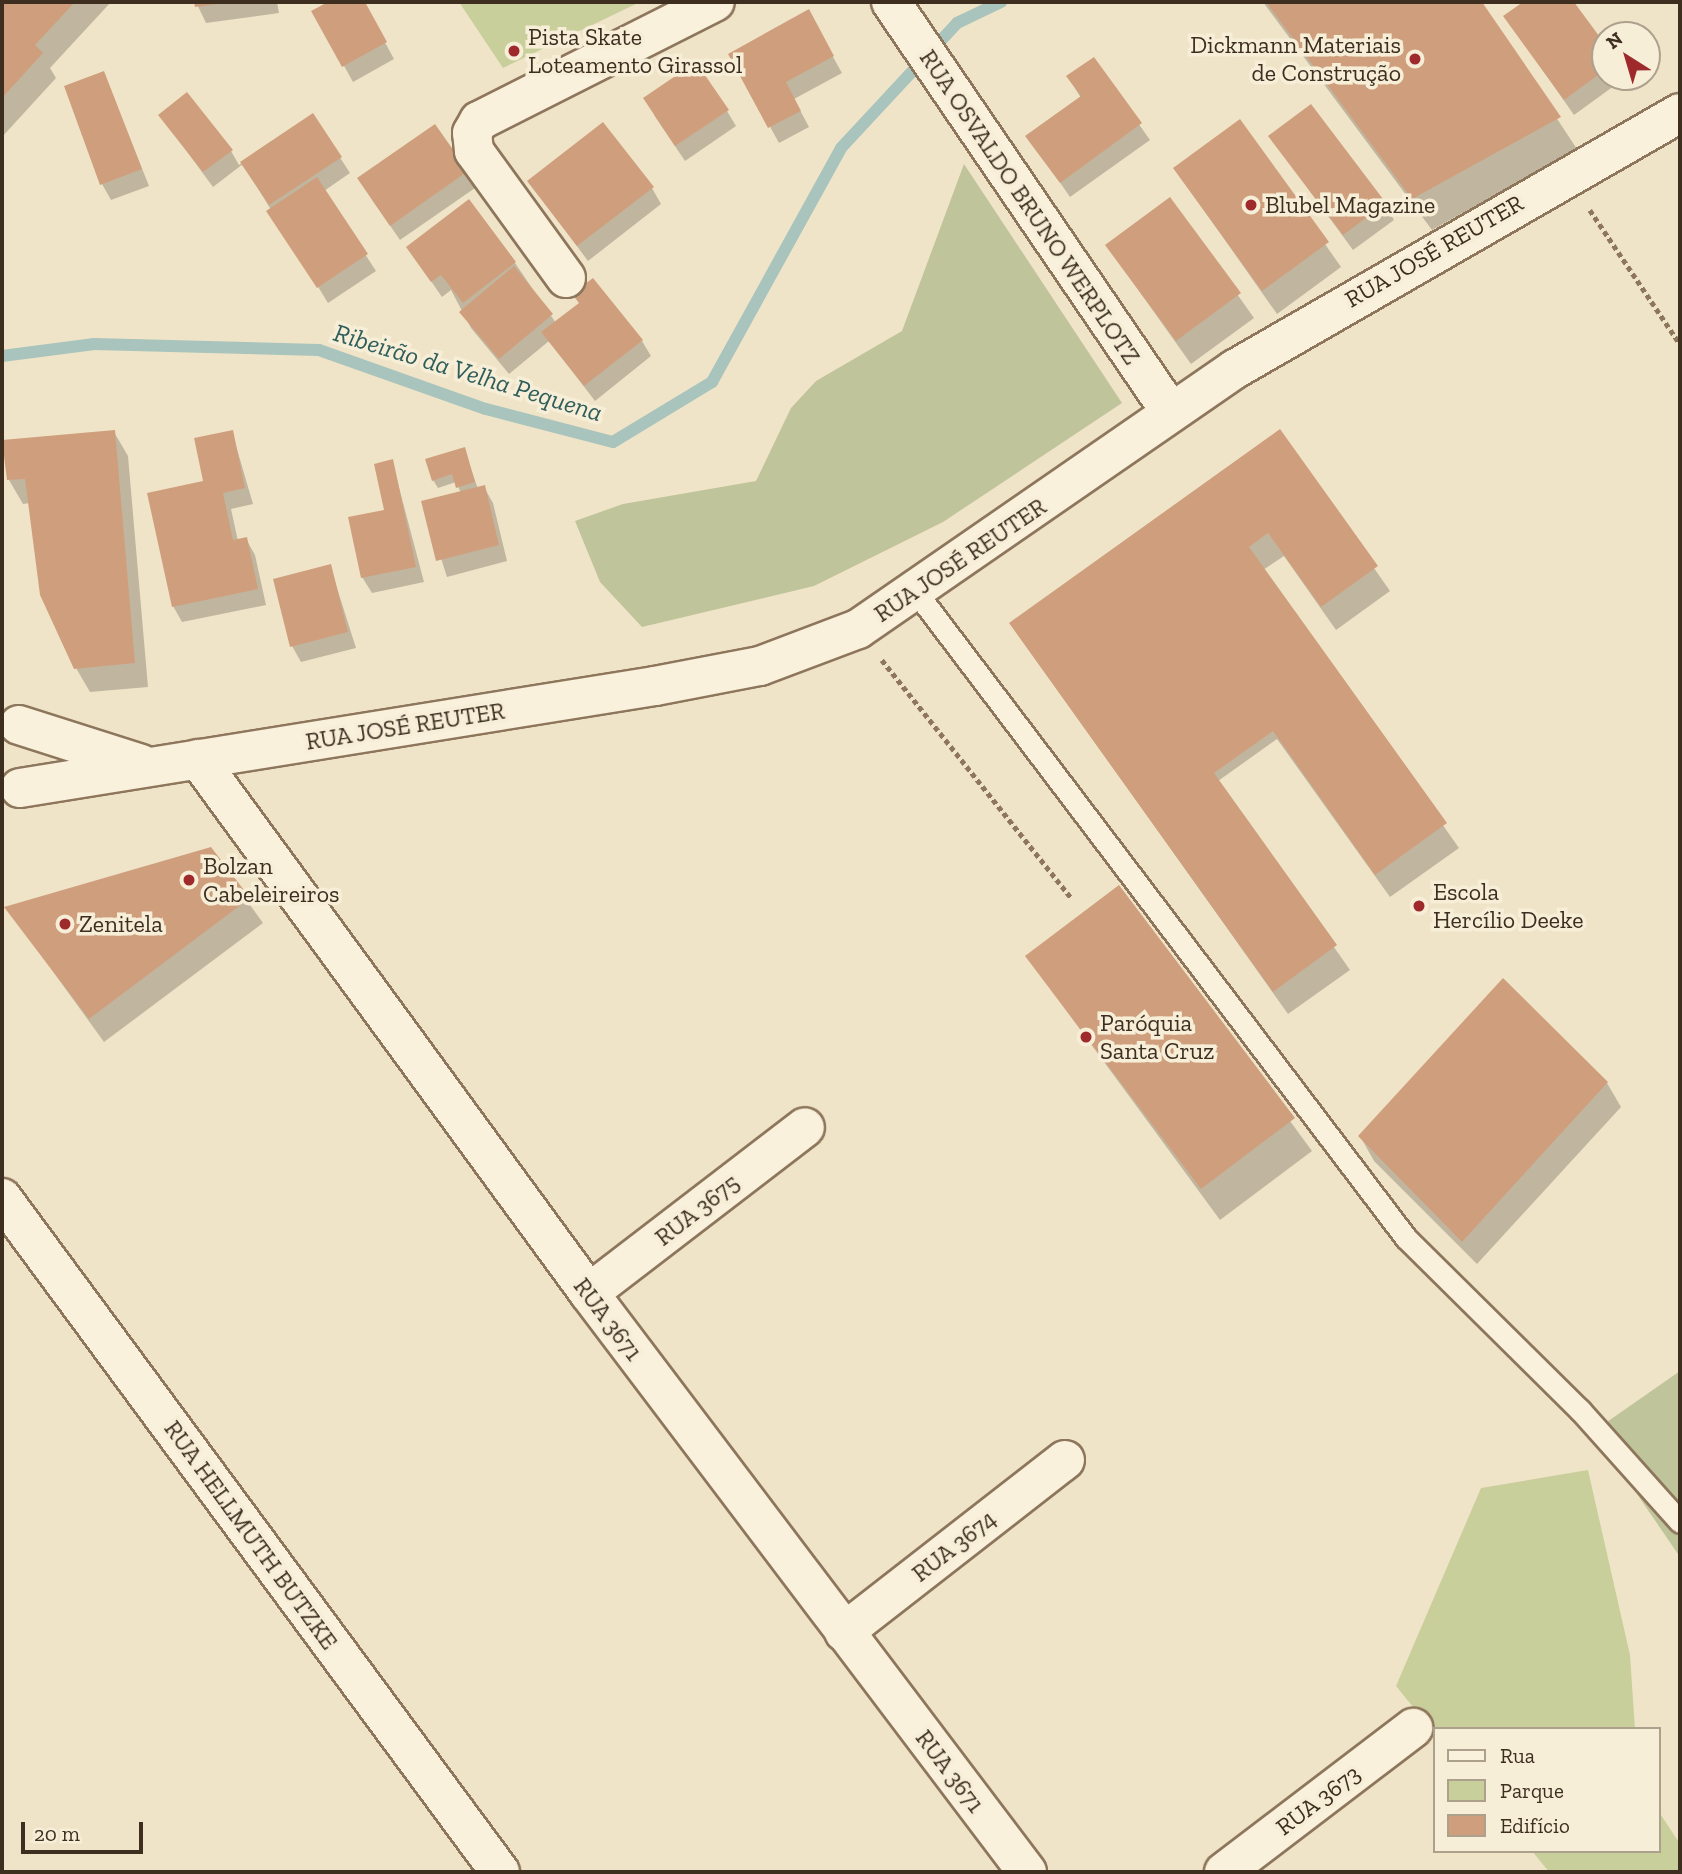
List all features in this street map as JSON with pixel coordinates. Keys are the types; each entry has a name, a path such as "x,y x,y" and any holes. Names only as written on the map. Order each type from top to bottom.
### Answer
{"street":[{"path":"566,278 474,151 472,133 479,121 715,2"},
{"name":"RUA OSVALDO BRUNO WERPLOTZ","path":"893,5 1171,412"},
{"name":"RUA JOSÉ REUTER","path":"11,796 147,765 198,759 747,669 858,629 916,592 1171,412 1309,323 1566,175 1680,113"},
{"path":"6,714 29,768 11,796"},
{"name":"RUA JOSÉ REUTER","path":"6,714 147,765"},
{"name":"RUA 3671","path":"198,759 589,1293 1027,1872"},
{"name":"RUA 3675","path":"589,1293 805,1127"},
{"name":"RUA HELLMUTH BUTZKE","path":"2,1198 500,1872"},
{"name":"RUA 3674","path":"844,1632 1065,1460"},
{"name":"RUA 3673","path":"1224,1872 1413,1728"}],"lane":[{"path":"916,592 1406,1238 1580,1410 1680,1522"}],"path":[{"path":"1566,175 1680,344"},
{"path":"858,629 1071,898"}],"green space":[{"name":"Pista Skate Loteamento Girassol","path":"459,2 640,2 503,68"},
{"path":"964,164 1122,403 943,522 814,586 642,627 600,582 575,521 623,504 756,481 791,408 816,381 902,331"},
{"path":"1680,1371 1680,1557 1594,1431"},
{"path":"1588,1470 1630,1655 1635,1727 1434,1727 1434,1733 1396,1686 1481,1488"},
{"path":"1661,1815 1680,1844 1680,1872 1549,1872 1534,1853 1661,1853"}],"building":[{"path":"2,2 75,2 35,45 43,53 2,98"},
{"path":"194,2 225,2 225,3 195,7"},
{"path":"328,2 365,2 387,42 342,67 311,11"},
{"name":"Dickmann Materiais de Construção","path":"1266,2 1482,2 1561,117 1412,199"},
{"path":"1523,2 1574,2 1591,25 1591,80 1564,100 1503,16"},
{"path":"809,9 834,56 786,82 801,111 768,128 728,54"},
{"path":"1094,57 1142,123 1060,183 1025,136 1081,96 1066,76"},
{"path":"696,62 729,110 675,146 643,98"},
{"path":"104,71 142,169 100,185 64,86"},
{"path":"187,92 233,150 203,172 158,115"},
{"path":"1311,104 1386,203 1343,235 1268,136"},
{"path":"313,113 342,157 269,205 240,162"},
{"name":"Blubel Magazine","path":"1240,119 1329,242 1262,291 1173,168"},
{"path":"603,122 654,187 577,246 527,181"},
{"path":"435,124 468,171 390,226 357,178"},
{"path":"317,177 368,254 317,288 266,211"},
{"path":"1170,197 1241,293 1176,341 1105,245"},
{"path":"469,199 516,262 463,303 441,275 431,282 406,247"},
{"path":"514,266 553,314 499,359 459,312"},
{"path":"593,278 643,340 584,386 541,332 579,303 572,294"},
{"path":"1280,429 1378,566 1321,607 1268,533 1249,547 1447,823 1375,875 1273,731 1214,773 1337,945 1273,992 1009,623"},
{"path":"115,430 135,663 74,669 40,595 25,479 7,480 2,440"},
{"path":"233,430 245,488 223,493 233,540 247,537 258,589 172,607 147,493 203,481 194,438"},
{"path":"465,447 475,482 456,488 452,474 432,481 425,459"},
{"path":"393,459 416,567 361,578 348,517 384,510 374,464"},
{"path":"485,485 499,545 436,561 421,501"},
{"path":"331,564 348,632 290,647 273,579"},
{"path":"211,847 250,898 89,1019 4,907"},
{"path":"1119,885 1295,1118 1201,1189 1025,956"},
{"path":"1503,978 1608,1082 1462,1242 1358,1136"}],"waterway":[{"name":"Ribeirão da Velha Pequena","path":"2,356 94,344 319,350 486,409 613,442 712,382 841,148 957,23 1001,2"}],"place":[{"name":"Pista Skate Loteamento Girassol","path":"514,51"},
{"name":"Dickmann Materiais de Construção","path":"1415,59"},
{"name":"Blubel Magazine","path":"1251,205"},
{"name":"Bolzan Cabeleireiros","path":"189,880"},
{"name":"Escola Hercílio Deeke","path":"1419,906"},
{"name":"Zenitela","path":"65,924"},
{"name":"Paróquia Santa Cruz","path":"1086,1037"}]}
